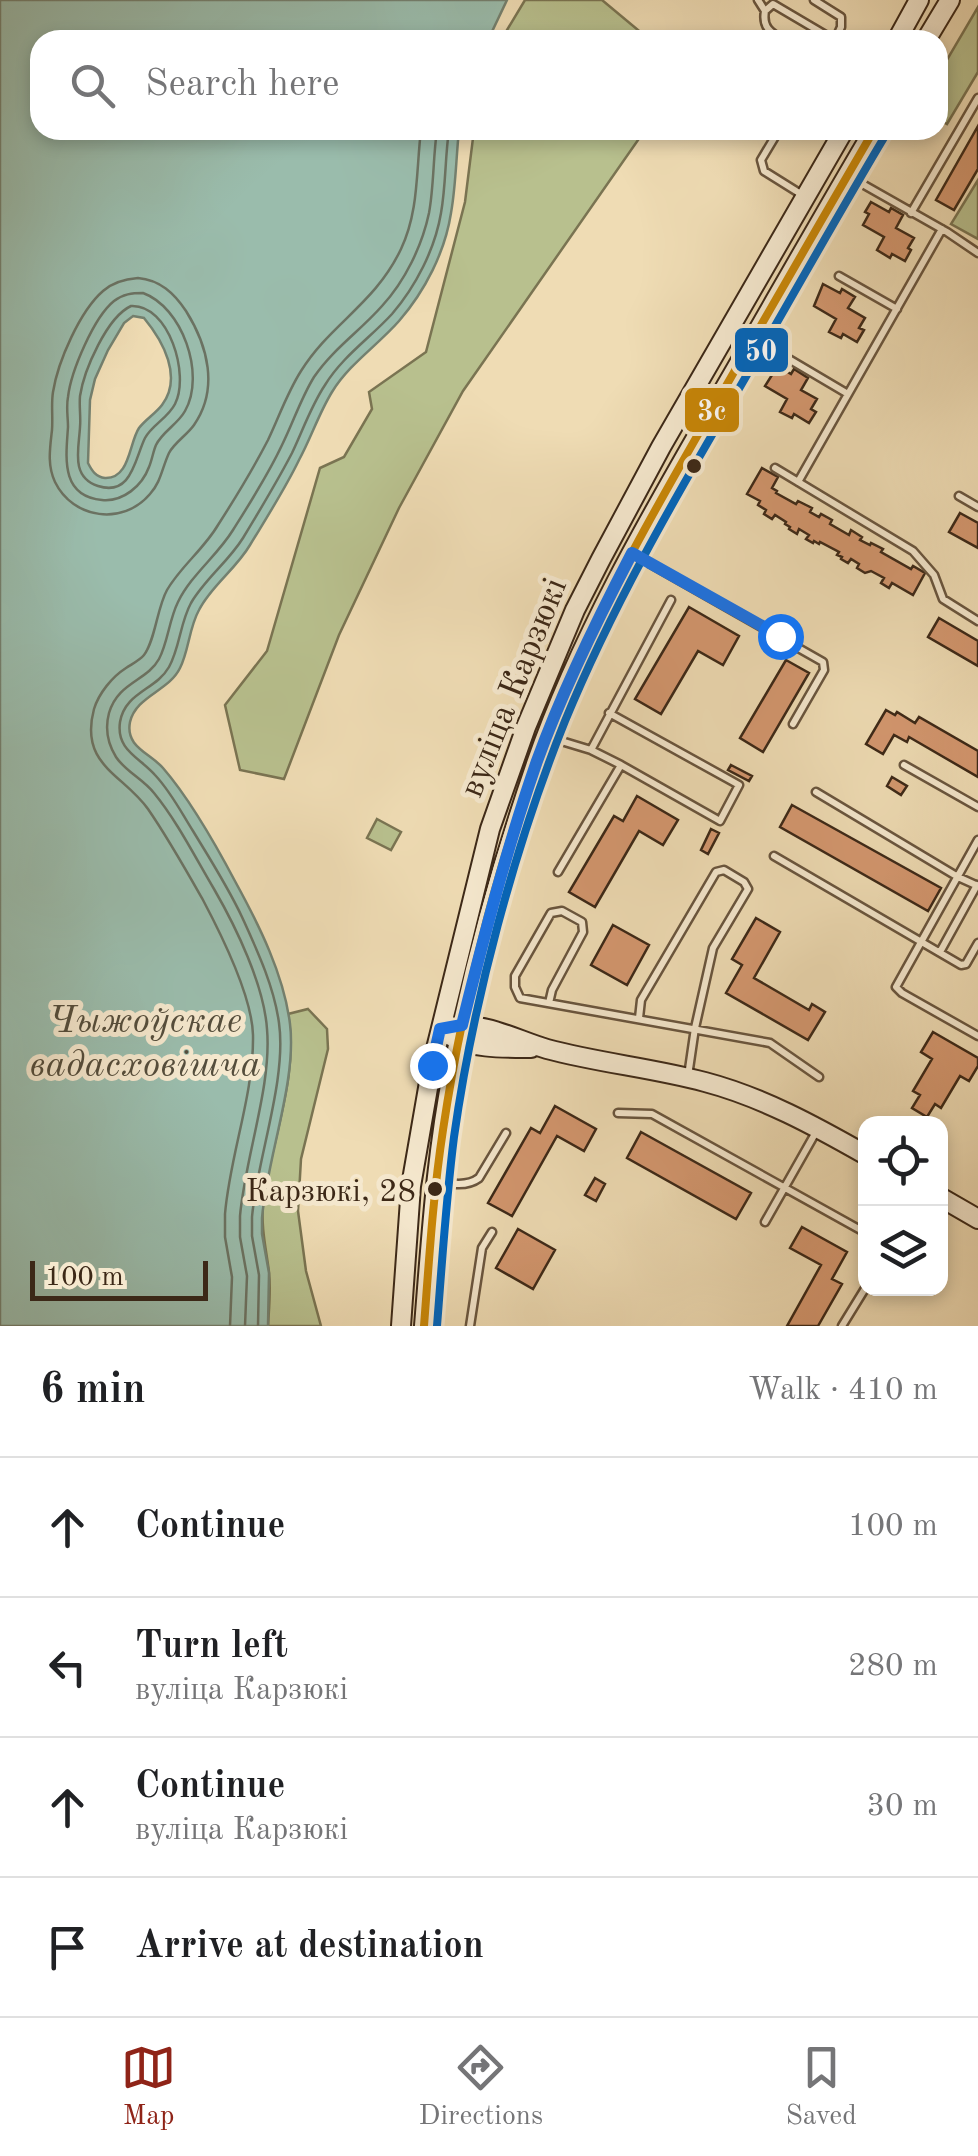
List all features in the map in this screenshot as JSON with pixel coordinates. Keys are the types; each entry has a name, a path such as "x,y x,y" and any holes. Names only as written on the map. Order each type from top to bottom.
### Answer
{"street":[{"path":"903,30 920,0"},
{"path":"932,30 950,0"},
{"name":"вуліца Карзюкі","path":"401,1326 411,1186 440,1029 490,829 544,681 618,527 838,140"},
{"name":"вуліца Карзюкі","path":"424,1326 436,1181 450,1084 508,853 546,736 632,553 868,140"},
{"path":"440,1029 502,1032 547,1049 707,1082 766,1103 858,1150"},
{"path":"948,1202 978,1219"}],"lane":[{"path":"758,0 765,11"},
{"path":"814,0 841,17 839,30"},
{"path":"768,30 763,21 765,11 774,2 818,30"},
{"path":"911,212 978,98"},
{"path":"774,140 761,160 764,171 805,196"},
{"path":"847,175 978,252"},
{"path":"798,482 942,229"},
{"path":"838,276 896,308"},
{"path":"754,339 848,394"},
{"path":"775,468 913,551 934,574 943,598 978,621"},
{"path":"959,496 978,507"},
{"path":"632,553 823,662 824,670 793,724"},
{"path":"591,750 672,600"},
{"path":"546,736 591,750 720,821 739,785 610,713"},
{"path":"558,872 621,765"},
{"path":"904,766 978,807"},
{"path":"816,792 977,886 940,952"},
{"path":"978,840 896,987 978,1036"},
{"path":"774,856 961,965 966,964 978,943"},
{"path":"639,1018 642,1000 716,872 724,870 744,882 748,888 713,948 688,1078"},
{"path":"549,1003 583,932 582,922 562,911 552,914 515,976 520,998 770,1043 820,1078"},
{"path":"618,1113 652,1114 858,1229"},
{"path":"765,1222 818,1128"},
{"path":"436,1181 472,1183 506,1133"},
{"path":"470,1326 482,1248 492,1232"},
{"path":"842,1326 860,1296"}],"green space":[{"path":"525,0 602,0 638,30 507,30"},
{"path":"978,7 978,72 948,122 948,58"},
{"path":"473,140 638,140 463,391 399,508 339,635 284,779 240,770 225,705 267,651 320,468 344,457 372,409 369,392 426,352 465,202"},
{"path":"978,180 978,239 951,224"},
{"path":"377,819 401,832 391,850 367,838"},
{"path":"308,1009 327,1029 328,1049 301,1159 298,1211 306,1271 321,1326 268,1326 270,1279 263,1204 287,1085 291,1037 288,1014"}],"water":[{"name":"Чыжоўскае вадасховішча","path":"0,0 507,0 493,30 30,30 30,140 458,140 448,228 425,284 399,321 332,392 263,524 199,610 180,668 139,706 130,722 135,744 173,780 228,869 269,951 287,1006 289,1070 262,1218 269,1273 268,1326 0,1326","holes":["133,316 144,318 158,337 171,371 168,394 139,428 124,467 113,477 102,477 88,463 90,400 95,379 124,323"]}],"building":[{"path":"978,126 978,169 954,210 936,200"},
{"path":"871,202 903,215 896,228 914,238 905,261 877,250 884,237 863,225"},
{"path":"823,284 855,297 848,308 865,318 857,342 829,332 836,319 814,306"},
{"path":"773,363 791,374 794,369 808,378 801,390 817,399 811,409 816,412 809,423 794,414 792,418 780,412 787,399 765,386"},
{"path":"762,468 778,477 772,488 776,493 812,508 810,512 832,520 830,524 849,535 851,530 862,537 860,540 925,573 913,595 892,583 889,588 881,583 884,578 871,571 865,573 851,559 848,563 837,555 839,552 806,539 809,535 799,529 797,534 775,515 772,519 764,514 766,510 758,505 760,501 747,494"},
{"path":"960,513 978,523 978,548 949,532"},
{"path":"689,607 739,636 723,665 698,651 661,714 635,699"},
{"path":"939,618 978,641 978,666 928,637"},
{"path":"786,660 809,673 763,752 740,738"},
{"path":"886,710 915,723 919,717 978,751 978,777 909,737 907,742 894,735 883,754 866,744"},
{"path":"731,765 752,776 749,781 728,770"},
{"path":"892,777 907,786 901,795 887,786"},
{"path":"637,796 678,820 663,845 639,831 595,907 569,892 614,816 623,821"},
{"path":"792,805 941,888 928,911 780,827"},
{"path":"711,829 719,833 708,854 701,850"},
{"path":"756,918 780,932 754,978 809,1010 812,1004 825,1012 808,1040 726,993 742,965 732,959"},
{"path":"613,925 649,945 627,985 591,965"},
{"path":"933,1032 978,1058 969,1081 960,1076 941,1108 935,1104 928,1116 912,1108 920,1095 913,1091 932,1059 921,1052"},
{"path":"555,1106 596,1129 584,1151 557,1136 512,1216 488,1203 531,1128 540,1133"},
{"path":"641,1132 751,1193 736,1219 627,1158"},
{"path":"595,1178 605,1184 596,1201 585,1195"},
{"path":"802,1227 847,1252 832,1279 842,1284 818,1326 787,1326 821,1265 790,1248"},
{"path":"518,1229 555,1250 533,1289 496,1268"}],"transit line":[{"name":"3с","path":"424,1326 451,1079 487,919 536,763 573,672 635,547 868,140"},
{"name":"50","path":"437,1326 454,1137 472,1033 512,873 546,770 583,679 643,557 883,140"}],"place":[{"name":"Карзюкі, 28","path":"435,1189"}],"route":[{"path":"432,1065 440,1029 462,1025 508,853 546,736 632,553 780,636"}]}
